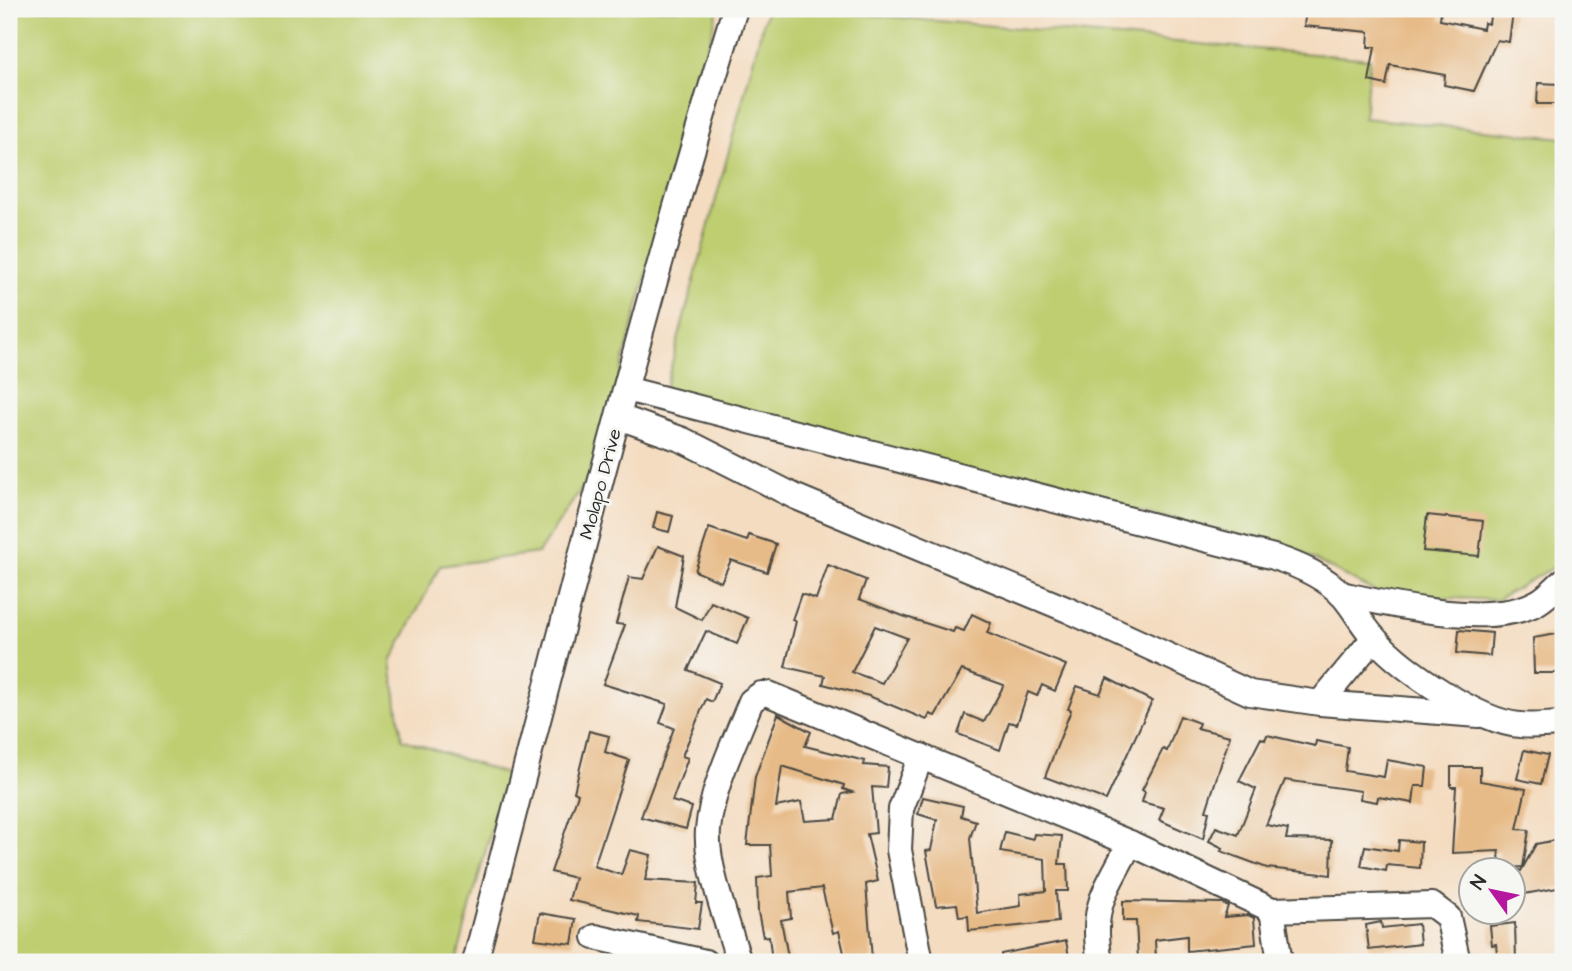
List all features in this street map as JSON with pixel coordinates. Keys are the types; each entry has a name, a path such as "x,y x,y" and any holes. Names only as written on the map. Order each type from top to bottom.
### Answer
{"street":[{"name":"Molapo Drive","path":"475,962 626,389 697,130 735,9"},
{"path":"626,389 1216,540 1304,568 1341,594 1374,638 1397,660 1437,689 1488,716 1519,725 1563,724"},
{"path":"619,417 683,440 796,497 1068,610 1209,677 1250,693 1320,703 1488,716"},
{"path":"1341,594 1424,611 1487,613 1518,610 1539,602 1563,581"},
{"path":"1320,703 1374,638"},
{"path":"739,962 710,855 708,832 713,801 751,701 761,694 777,695 1130,843 1272,910 1432,905 1448,917 1458,962"},
{"path":"921,756 901,809 899,849 921,962"},
{"path":"1100,962 1094,930 1098,906 1130,843"},
{"path":"1272,910 1280,962"},
{"path":"595,937 705,962"}],"green space":[{"path":"9,9 718,9 594,470 538,553 440,566 391,662 402,739 506,774 456,962 9,962"},
{"path":"767,9 800,9 1370,59 1364,118 1563,138 1563,562 1496,600 1381,595 1294,549 663,396"}],"building":[{"path":"1306,9 1441,9 1440,20 1483,29 1484,23 1489,24 1491,9 1513,12 1509,42 1497,40 1474,91 1444,85 1445,75 1390,65 1386,85 1369,81 1375,47 1368,47 1369,32 1304,26"},
{"path":"1538,83 1560,84 1559,104 1537,104"},
{"path":"657,512 673,516 669,532 653,528"},
{"path":"1427,515 1483,521 1479,556 1423,551"},
{"path":"709,528 747,541 749,535 776,544 767,572 731,560 721,582 695,571"},
{"path":"658,546 684,556 675,607 702,620 711,602 748,618 737,644 706,631 688,670 720,683 712,702 706,699 682,756 688,758 672,801 692,807 686,829 641,817 674,728 660,723 667,704 603,684 625,625 616,624 629,577 643,579"},
{"path":"828,565 866,580 859,599 953,632 955,628 964,631 972,614 991,623 987,633 1066,665 1055,691 1042,685 1037,696 1028,692 1017,724 1009,722 1000,750 958,734 965,714 984,722 1004,685 962,670 935,716 930,714 927,720 869,696 823,684 825,676 785,667 796,621 792,620 801,594 816,599","holes":["875,626 907,638 882,683 852,672"]},
{"path":"1459,630 1492,633 1490,656 1457,653"},
{"path":"1563,633 1563,673 1534,673 1533,638"},
{"path":"1107,678 1152,701 1106,800 1045,777 1071,710 1068,709 1077,686 1100,694"},
{"path":"778,714 811,732 805,746 865,761 864,765 888,767 886,788 872,787 876,833 867,834 878,881 866,884 872,959 846,962 839,931 833,933 822,888 789,892 791,918 781,920 789,962 772,962 769,936 763,937 758,912 757,878 772,876 770,845 747,845 755,777","holes":["782,766 844,785 843,789 852,792 842,794 836,819 805,821 801,802 776,807"]},
{"path":"1180,716 1199,723 1197,728 1230,736 1206,811 1209,812 1203,839 1159,820 1164,808 1142,802 1145,792 1142,790 1163,749 1167,751"},
{"path":"589,731 609,736 605,752 629,760 594,866 621,875 630,850 651,855 645,880 698,883 696,903 702,903 698,929 638,922 639,916 569,900 575,878 551,872 578,794 574,792"},
{"path":"1267,735 1315,746 1316,741 1348,747 1345,771 1384,777 1387,760 1427,767 1425,786 1415,786 1413,803 1378,797 1377,802 1360,799 1361,791 1285,780 1266,825 1288,829 1286,839 1332,840 1331,875 1267,868 1221,851 1223,848 1209,841 1216,827 1238,835 1256,789 1239,781 1261,738 1265,740"},
{"path":"1524,750 1548,755 1541,784 1517,779"},
{"path":"1451,767 1480,767 1480,781 1526,789 1517,829 1529,830 1525,856 1499,856 1499,851 1452,853 1456,787 1451,787"},
{"path":"923,797 963,806 961,816 976,821 970,838 977,913 1021,906 1020,894 1046,891 1045,859 1000,852 1005,832 1033,839 1034,834 1062,836 1059,864 1067,864 1068,891 1056,891 1058,922 969,931 968,916 959,917 957,904 936,906 926,851 931,850 937,820 918,814"},
{"path":"1399,840 1421,842 1420,868 1387,865 1386,871 1361,866 1365,846 1398,851"},
{"path":"1557,840 1563,887 1526,894 1526,862 1536,844"},
{"path":"1123,901 1222,903 1228,906 1224,917 1248,915 1254,918 1256,944 1187,951 1187,936 1155,940 1156,959 1138,960 1136,921 1123,921"},
{"path":"540,913 576,919 572,944 535,939"},
{"path":"1381,922 1382,928 1418,924 1420,944 1369,950 1366,925"},
{"path":"1490,926 1515,926 1516,962 1498,962 1496,944 1492,945"},
{"path":"1066,941 1070,962 1001,962 1001,954"}]}
